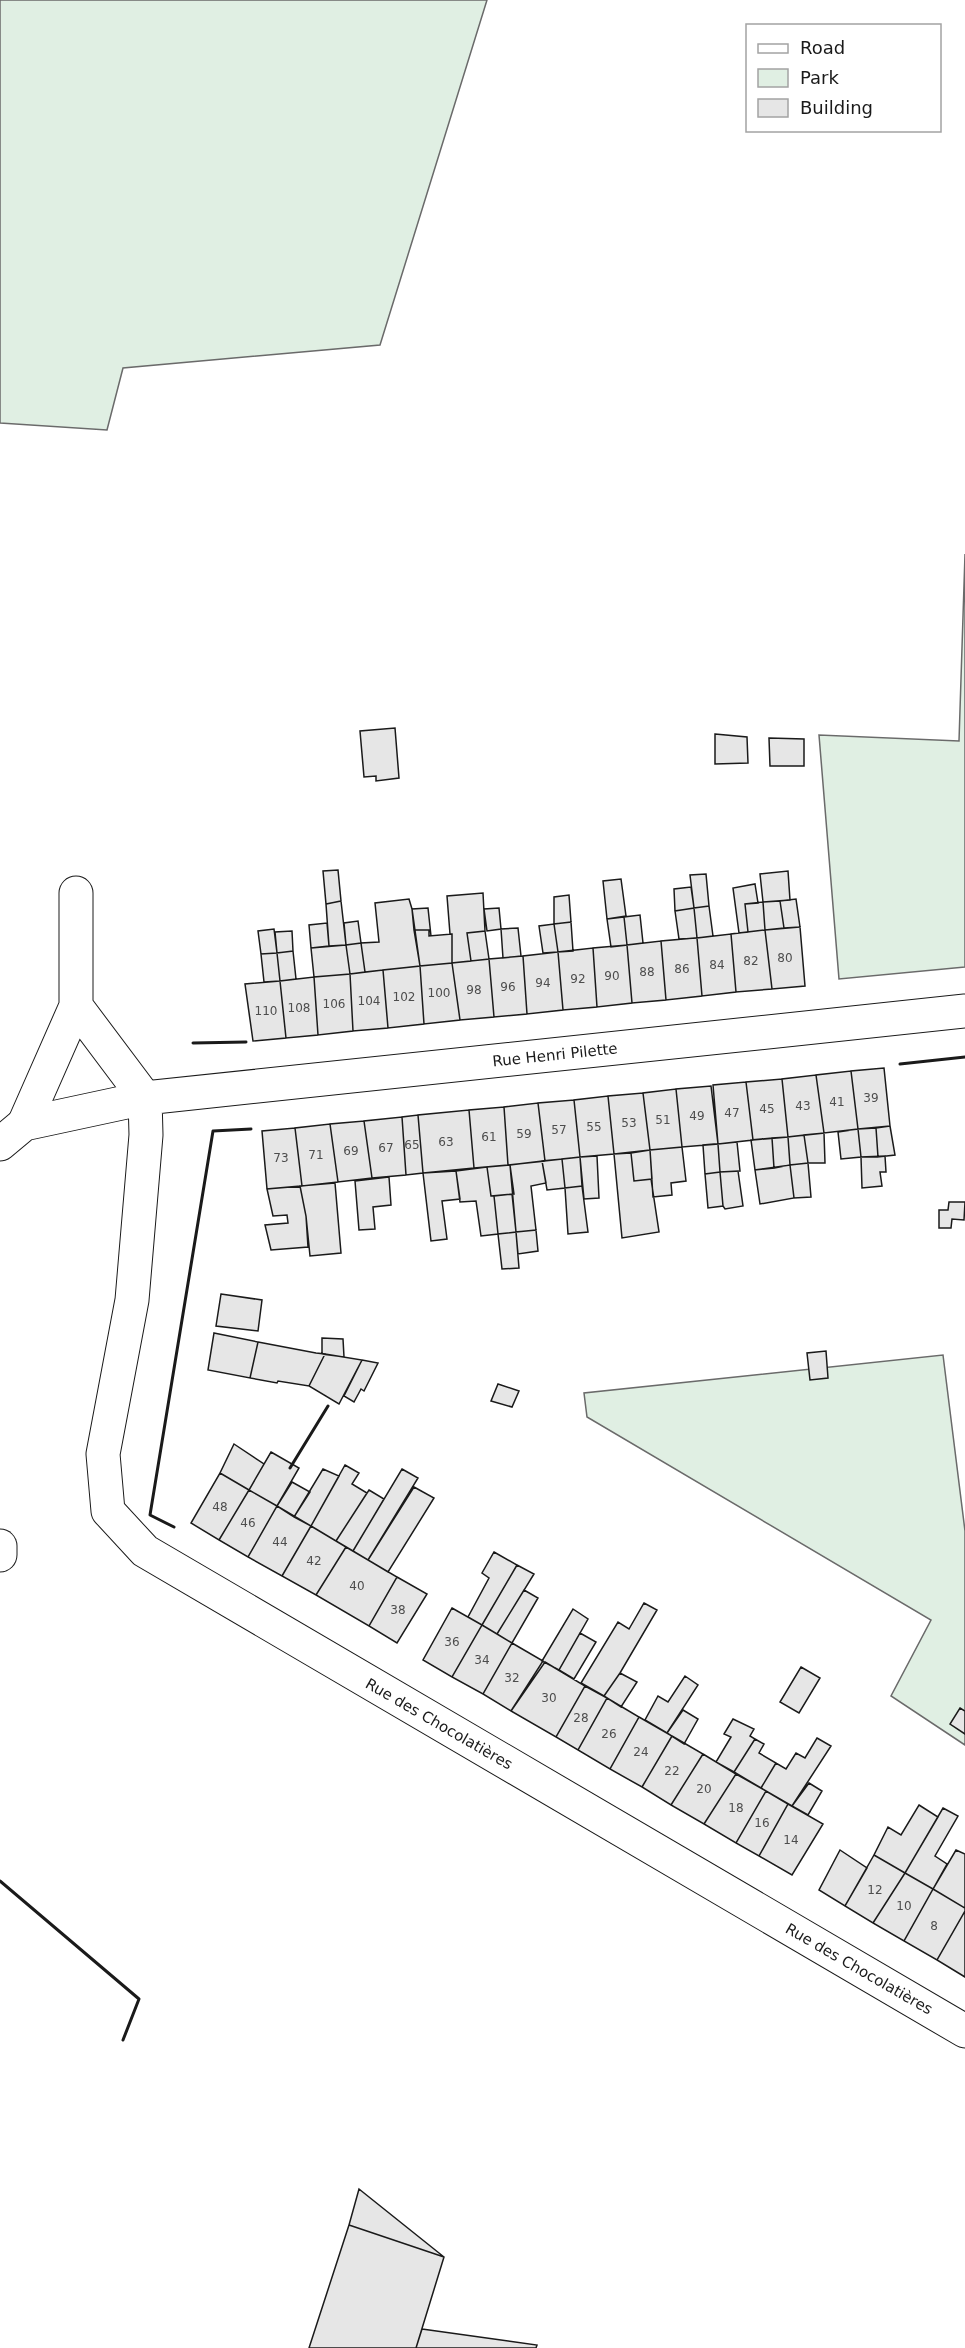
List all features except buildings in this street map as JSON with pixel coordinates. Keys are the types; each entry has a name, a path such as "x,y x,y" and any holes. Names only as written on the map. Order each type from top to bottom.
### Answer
{"street":[{"path":"12,1134 75,1006 76,893"},
{"path":"75,1006 145,1098"},
{"name":"Rue Henri Pilette","path":"12,1134 145,1098 965,1011"},
{"name":"Rue des Chocolatières","path":"145,1098 146,1135 132,1300 103,1454 108,1511 145,1551 965,2031"},
{"path":"0,1546 0,1555"}],"green space":[{"path":"0,0 487,0 380,345 123,368 107,430 0,423"},
{"path":"965,554 965,967 839,979 819,735 959,741"},
{"path":"943,1355 965,1531 965,1745 891,1696 931,1620 587,1417 584,1393"}],"wall":[{"path":"193,1043 246,1042"},
{"path":"900,1064 965,1057"},
{"path":"174,1527 150,1515 213,1131 251,1129"},
{"path":"290,1468 328,1406"},
{"path":"0,1881 139,1999 123,2040"}]}
